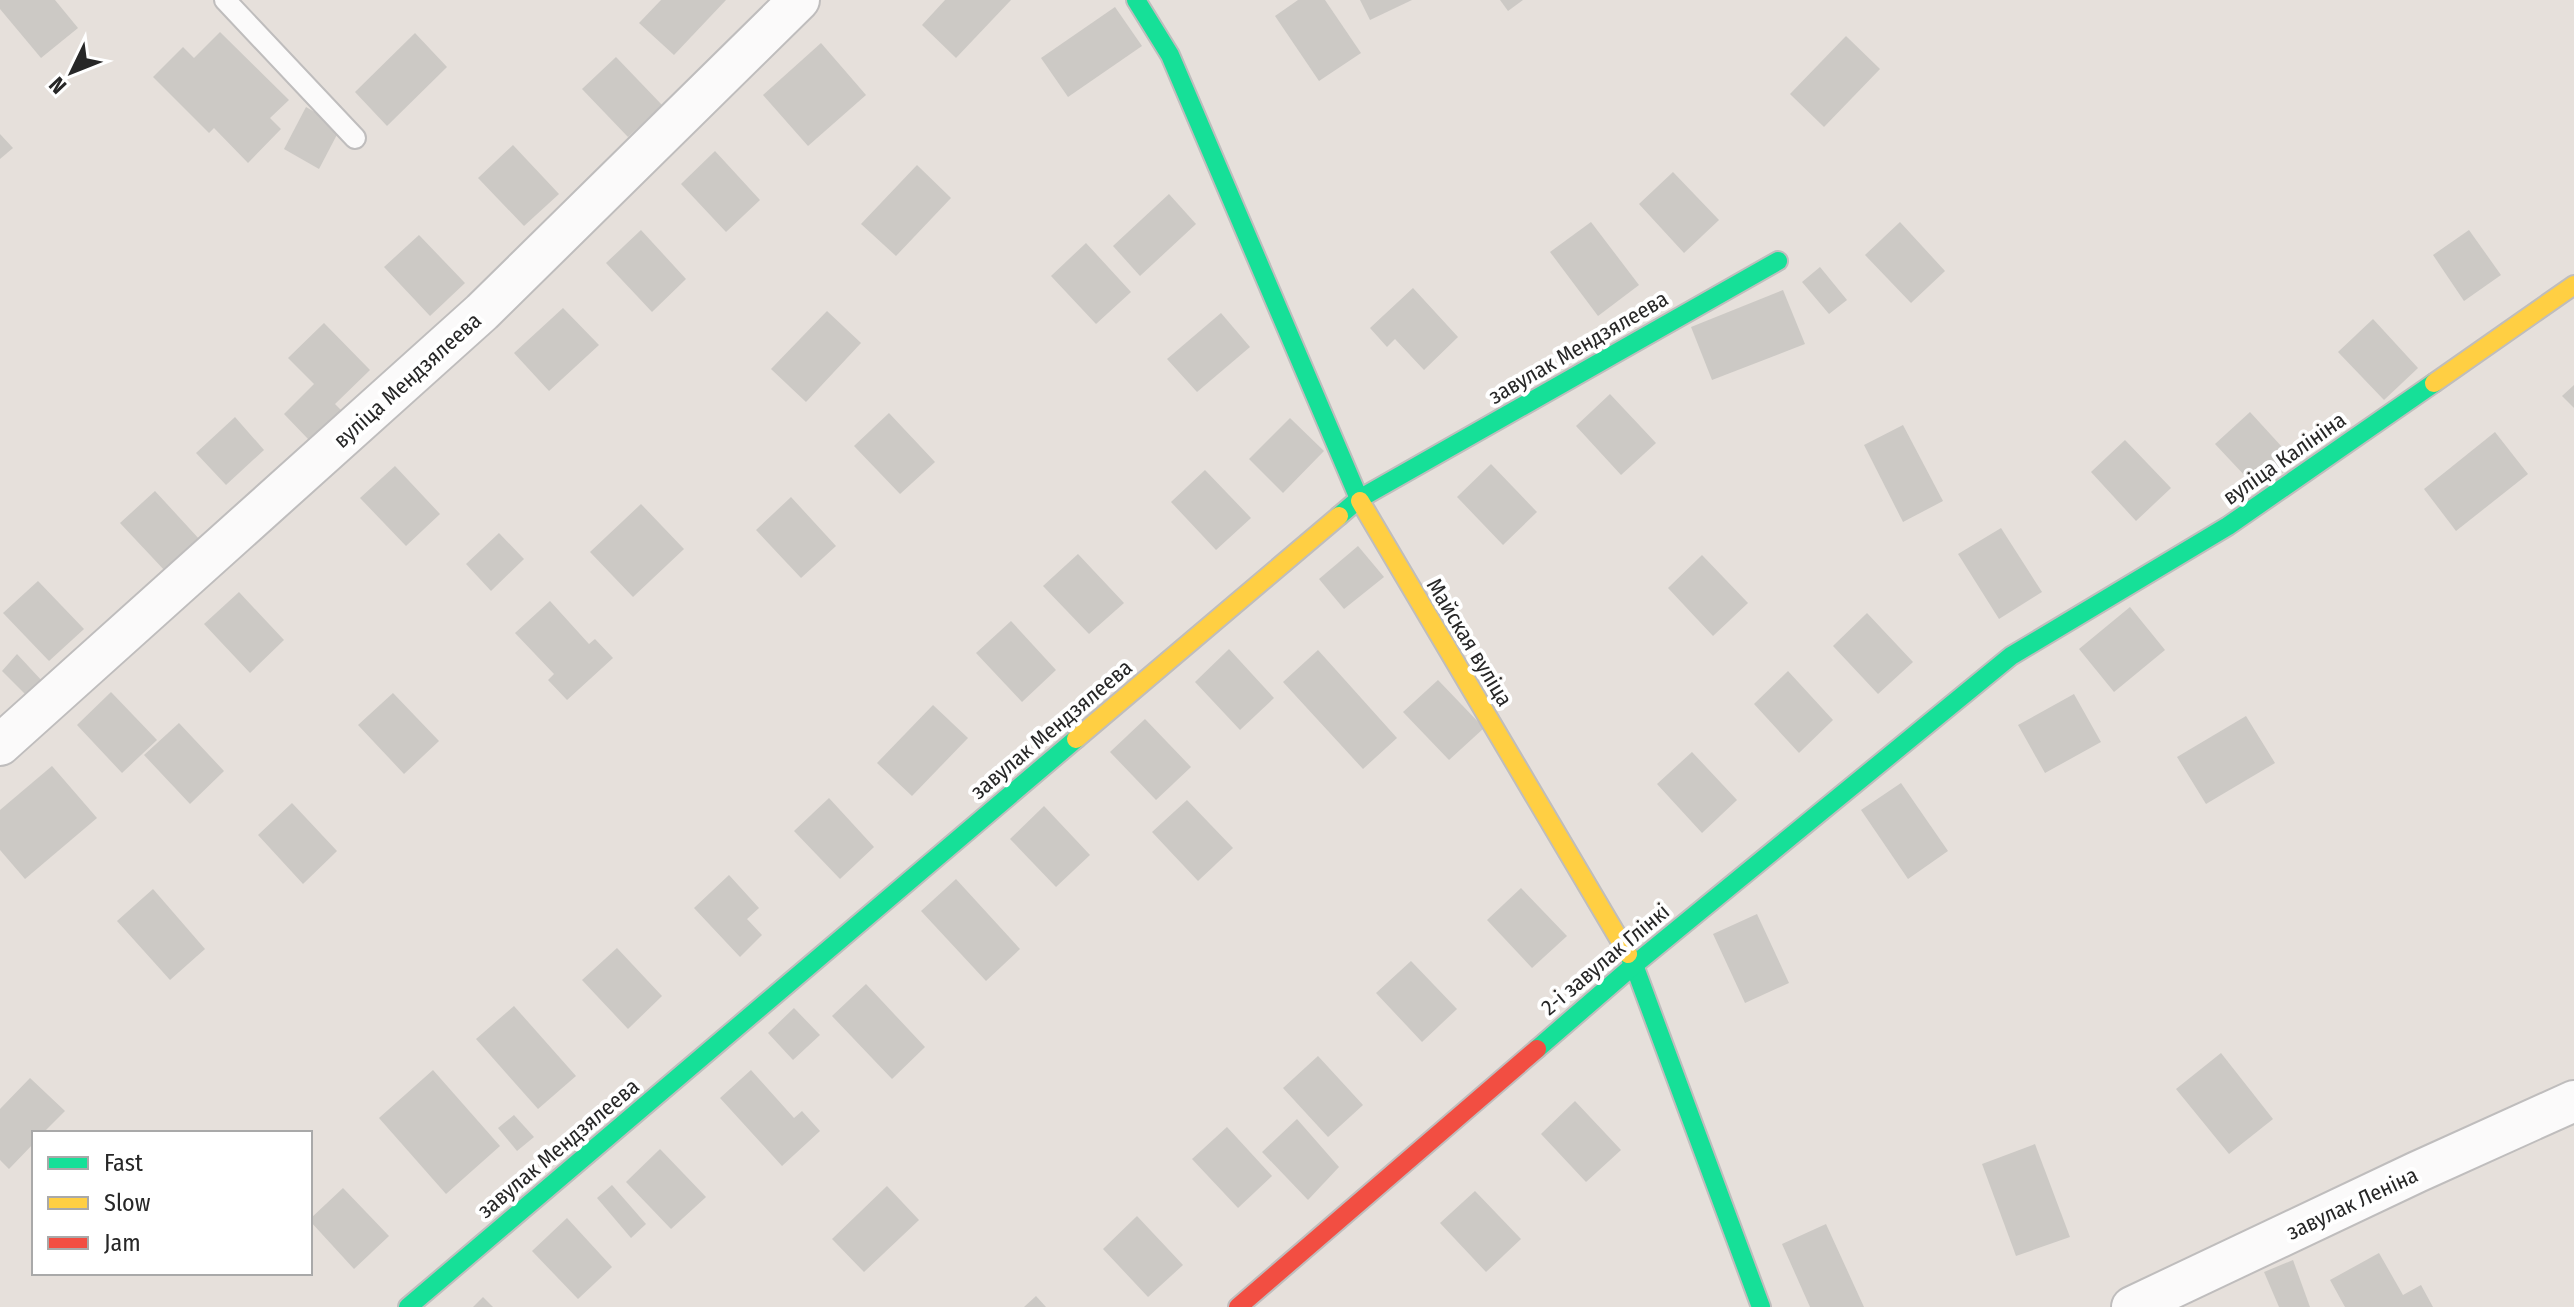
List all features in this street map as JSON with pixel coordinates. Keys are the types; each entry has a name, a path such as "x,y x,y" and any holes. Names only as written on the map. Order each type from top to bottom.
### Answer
{"street":[{"name":"вуліца Мендзялеева","path":"0,745 482,312 799,0"},
{"name":"Майская вуліца","path":"1136,0 1170,55 1359,499 1634,965 1761,1307"},
{"name":"завулак Мендзялеева","path":"408,1307 1359,499 1778,261"},
{"name":"вуліца Калініна","path":"2011,656 2228,526 2574,285"},
{"name":"2-і завулак Глінкі","path":"1238,1307 1634,965 2011,656"},
{"name":"завулак Леніна","path":"2132,1307 2574,1101"}],"lane":[{"path":"225,0 355,138"}],"building":[{"path":"0,0 55,0 78,28 41,58 0,9"},
{"path":"661,0 726,0 674,55 639,23"},
{"path":"945,0 1011,0 956,58 922,25"},
{"path":"1298,0 1325,0 1361,53 1319,81 1275,16"},
{"path":"1360,0 1412,0 1370,20"},
{"path":"1500,0 1523,0 1508,11"},
{"path":"1115,7 1142,46 1068,97 1041,58"},
{"path":"220,32 289,100 270,118 281,129 248,163 214,128 209,133 153,77 183,47 194,58"},
{"path":"415,33 447,67 387,126 355,92"},
{"path":"1846,36 1880,69 1824,127 1790,94"},
{"path":"821,43 866,95 808,146 763,95"},
{"path":"616,57 662,105 628,137 582,89"},
{"path":"306,107 341,127 319,169 284,149"},
{"path":"0,134 13,148 0,159"},
{"path":"513,145 559,194 524,226 478,178"},
{"path":"715,151 760,200 726,232 681,184"},
{"path":"917,165 951,198 896,256 861,224"},
{"path":"1673,172 1719,220 1684,253 1639,204"},
{"path":"1169,194 1196,224 1140,276 1113,246"},
{"path":"1591,222 1639,285 1598,316 1550,252"},
{"path":"1900,222 1945,271 1911,303 1865,255"},
{"path":"641,230 686,279 652,312 606,263"},
{"path":"2469,230 2501,275 2464,301 2433,255"},
{"path":"419,235 465,283 430,316 384,267"},
{"path":"1086,243 1131,292 1096,324 1051,276"},
{"path":"1820,267 1847,300 1829,314 1802,282"},
{"path":"1413,288 1458,337 1424,370 1395,339 1387,347 1370,328"},
{"path":"1783,290 1805,344 1712,380 1691,327"},
{"path":"563,308 599,345 549,391 514,353"},
{"path":"827,311 861,343 806,402 771,369"},
{"path":"1221,313 1250,347 1197,392 1167,359"},
{"path":"2373,319 2418,368 2384,400 2338,352"},
{"path":"324,323 370,370 335,404 341,410 309,440 284,414 314,384 288,358"},
{"path":"2574,385 2574,408 2562,396"},
{"path":"1610,394 1656,443 1621,475 1576,426"},
{"path":"2250,412 2295,461 2261,493 2215,444"},
{"path":"889,413 935,462 900,494 854,446"},
{"path":"235,417 264,450 226,485 196,453"},
{"path":"1290,418 1324,451 1283,493 1249,459"},
{"path":"1903,425 1943,501 1903,522 1864,445"},
{"path":"2495,432 2528,474 2456,531 2424,489"},
{"path":"2125,440 2171,488 2136,521 2091,472"},
{"path":"1491,464 1537,512 1503,545 1457,497"},
{"path":"395,466 440,514 406,546 360,498"},
{"path":"1205,470 1251,518 1216,550 1171,502"},
{"path":"155,491 200,540 166,572 120,523"},
{"path":"791,497 836,546 801,578 756,530"},
{"path":"641,504 684,549 633,597 590,552"},
{"path":"2001,528 2042,592 1999,619 1958,554"},
{"path":"499,533 524,559 491,591 466,564"},
{"path":"1358,546 1384,577 1344,609 1319,579"},
{"path":"1078,554 1124,603 1089,634 1043,586"},
{"path":"1702,555 1748,603 1713,636 1668,588"},
{"path":"38,581 84,629 49,661 3,613"},
{"path":"239,592 284,640 250,673 204,624"},
{"path":"550,601 589,644 595,639 613,658 567,700 548,680 554,674 515,633"},
{"path":"2130,607 2165,650 2114,692 2079,649"},
{"path":"1867,613 1913,662 1878,694 1833,646"},
{"path":"1011,621 1056,670 1022,702 976,653"},
{"path":"1229,649 1274,698 1240,730 1195,682"},
{"path":"1318,650 1397,738 1363,769 1283,682"},
{"path":"17,654 43,682 27,696 2,671"},
{"path":"1788,671 1833,720 1799,753 1754,704"},
{"path":"1438,680 1484,728 1449,760 1403,712"},
{"path":"111,692 157,740 122,773 77,725"},
{"path":"393,693 439,741 404,774 358,725"},
{"path":"2074,694 2101,742 2045,773 2018,725"},
{"path":"933,705 968,738 912,796 877,763"},
{"path":"2246,716 2275,763 2206,804 2177,757"},
{"path":"1145,719 1191,767 1156,800 1110,752"},
{"path":"179,723 224,771 190,804 144,755"},
{"path":"1692,752 1737,800 1702,833 1657,784"},
{"path":"52,766 97,818 25,879 0,850 0,810"},
{"path":"1901,783 1948,851 1908,879 1861,810"},
{"path":"829,798 874,847 840,879 794,831"},
{"path":"1187,800 1233,848 1198,881 1152,832"},
{"path":"292,803 337,851 303,884 258,835"},
{"path":"1044,806 1090,855 1056,887 1010,839"},
{"path":"729,875 759,908 747,919 762,935 740,957 694,908"},
{"path":"956,879 1020,949 986,981 921,911"},
{"path":"1521,888 1567,936 1532,968 1487,920"},
{"path":"153,889 205,949 170,980 117,921"},
{"path":"1757,914 1789,983 1745,1003 1713,934"},
{"path":"617,948 662,996 628,1029 582,980"},
{"path":"1411,961 1457,1009 1422,1042 1376,993"},
{"path":"866,984 925,1047 892,1079 832,1016"},
{"path":"514,1006 576,1076 538,1109 476,1039"},
{"path":"794,1008 820,1035 793,1060 768,1033"},
{"path":"2221,1053 2273,1119 2229,1154 2176,1089"},
{"path":"1318,1056 1363,1105 1328,1137 1283,1088"},
{"path":"433,1070 500,1146 446,1194 379,1118"},
{"path":"751,1070 794,1118 802,1111 820,1131 782,1166 720,1098"},
{"path":"30,1078 65,1111 45,1131 32,1131 32,1145 9,1169 0,1160 0,1109"},
{"path":"1575,1101 1621,1150 1586,1182 1541,1134"},
{"path":"514,1115 534,1137 517,1151 498,1128"},
{"path":"1297,1119 1339,1167 1308,1200 1262,1152"},
{"path":"1227,1127 1272,1176 1238,1208 1192,1159"},
{"path":"2035,1144 2070,1237 2016,1256 1982,1164"},
{"path":"660,1149 706,1197 671,1229 626,1182"},
{"path":"612,1185 646,1224 631,1238 597,1198"},
{"path":"887,1186 919,1220 864,1272 832,1239"},
{"path":"343,1188 389,1236 354,1269 312,1223 312,1217"},
{"path":"1475,1191 1521,1239 1486,1272 1440,1223"},
{"path":"1137,1216 1183,1265 1148,1297 1103,1249"},
{"path":"567,1218 612,1267 578,1299 532,1251"},
{"path":"1826,1224 1864,1307 1810,1307 1782,1244"},
{"path":"2379,1253 2403,1295 2421,1285 2433,1307 2345,1307 2330,1280"},
{"path":"2293,1260 2310,1307 2279,1307 2264,1272"},
{"path":"1036,1296 1046,1307 1024,1307"},
{"path":"483,1297 493,1307 473,1307"}],"traffic: fast":[{"path":"1136,0 1170,55 1360,501"},
{"path":"1339,516 1359,499 1778,261"},
{"path":"1537,1049 1634,965 2011,656 2228,526 2434,383"},
{"path":"408,1307 1076,739"},
{"path":"1628,954 1761,1307"}],"traffic: slow":[{"path":"2434,383 2574,285"},
{"path":"1360,501 1628,954"},
{"path":"1076,739 1339,516"}],"traffic: jam":[{"path":"1238,1307 1537,1049"}]}
